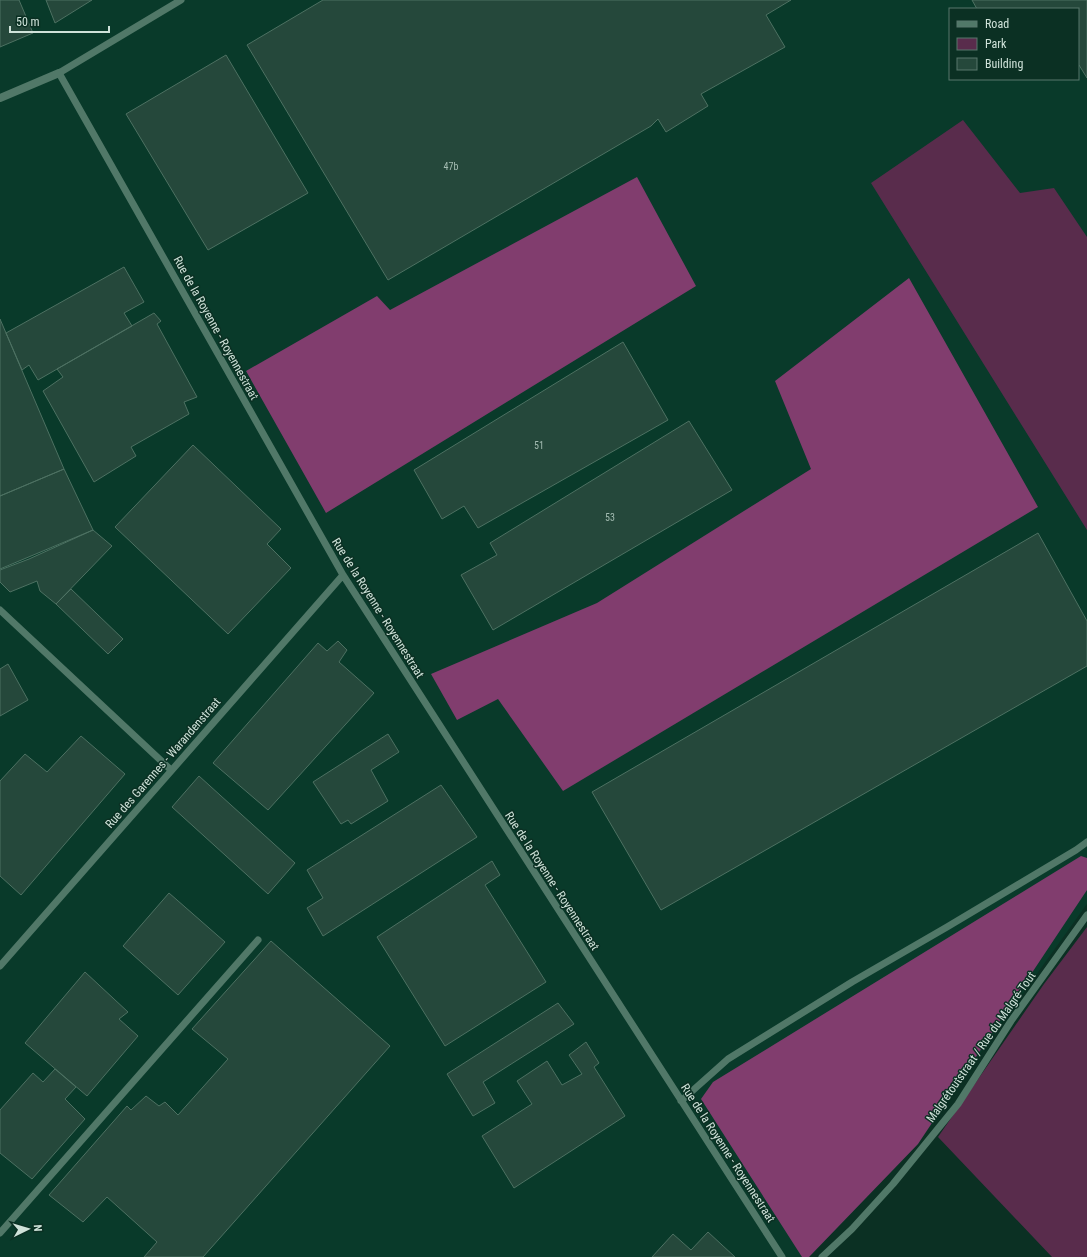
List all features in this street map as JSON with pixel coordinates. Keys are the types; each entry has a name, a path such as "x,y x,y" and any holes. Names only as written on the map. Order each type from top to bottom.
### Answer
{"street":[{"path":"0,98 59,73"}],"lane":[{"path":"59,73 181,0"},
{"name":"Rue de la Royenne - Royennestraat","path":"59,73 343,575 782,1257"},
{"name":"Rue des Garennes - Warandenstraat","path":"0,966 343,575"},
{"path":"0,610 171,770"},
{"path":"681,1101 728,1059 852,982 954,923 1087,842"},
{"name":"Malgrétoutstraat / Rue du Malgré-Tout","path":"822,1257 852,1229 893,1184 958,1104 1011,1021 1087,915"},
{"path":"0,1232 258,940"}],"shaded area":[{"path":"0,0 1087,0 1087,904 983,1049 918,1144 809,1257 0,1257"},
{"path":"637,177 696,286 326,513 246,371 377,296 390,310"},
{"path":"909,278 1038,507 563,791 498,699 457,720 431,674 597,603 811,469 775,381"},
{"path":"1081,856 1087,858 1087,890 918,1144 809,1257 802,1257 701,1099 713,1082"}],"green space":[{"path":"963,120 1020,193 1054,188 1087,237 1087,530 871,183"},
{"path":"1087,927 1087,1257 1052,1257 938,1137 1044,984"}],"building":[{"path":"0,0 19,0 33,33 0,47"},
{"path":"46,0 92,0 55,23"},
{"path":"323,0 791,0 766,15 785,47 701,94 708,106 666,132 658,119 651,126 388,280 247,45"},
{"path":"972,0 1087,0 1087,78 1079,65 1079,8 976,8"},
{"path":"226,55 308,193 208,250 126,114"},
{"path":"124,267 144,302 124,313 132,326 38,380 29,365 22,370 6,333"},
{"path":"154,313 161,321 157,324 197,397 184,402 189,414 131,447 136,456 94,482 43,391 63,377 57,369"},
{"path":"0,319 64,469 0,496"},
{"path":"623,342 668,420 478,528 464,506 442,519 414,470"},
{"path":"689,421 732,490 493,630 461,575 497,555 490,543"},
{"path":"193,445 281,529 267,544 291,568 228,634 115,527"},
{"path":"64,469 93,530 0,569 0,496"},
{"path":"93,530 112,546 56,604 40,591 37,581 10,592 0,582 0,570 29,559"},
{"path":"1038,533 1087,621 1087,666 661,910 592,792"},
{"path":"71,589 123,639 108,654 56,604"},
{"path":"338,641 347,650 339,662 374,693 268,810 213,763 318,643 327,651"},
{"path":"8,664 28,700 0,716 0,669"},
{"path":"388,734 399,752 371,770 388,801 351,824 348,820 341,824 313,782"},
{"path":"81,736 125,774 21,895 0,876 0,781 25,754 47,772"},
{"path":"199,776 295,863 268,894 172,807"},
{"path":"441,785 477,837 323,936 307,908 323,898 307,870"},
{"path":"492,861 500,875 485,885 546,982 445,1046 377,937"},
{"path":"169,893 225,942 178,995 123,946"},
{"path":"271,941 390,1046 203,1257 144,1257 157,1242 107,1197 83,1222 49,1195 127,1106 131,1110 146,1096 159,1106 165,1102 178,1115 228,1059 192,1029"},
{"path":"85,972 128,1012 119,1019 138,1036 87,1096 25,1043"},
{"path":"558,1003 574,1024 483,1082 495,1103 473,1116 447,1074"},
{"path":"586,1042 599,1063 594,1067 625,1116 514,1188 482,1136 532,1104 517,1081 547,1061 562,1085 582,1074 569,1055"},
{"path":"55,1069 76,1087 65,1099 85,1119 32,1179 0,1153 0,1110 33,1073 43,1082"},
{"path":"708,1232 735,1257 652,1257 673,1234 691,1250"}]}
